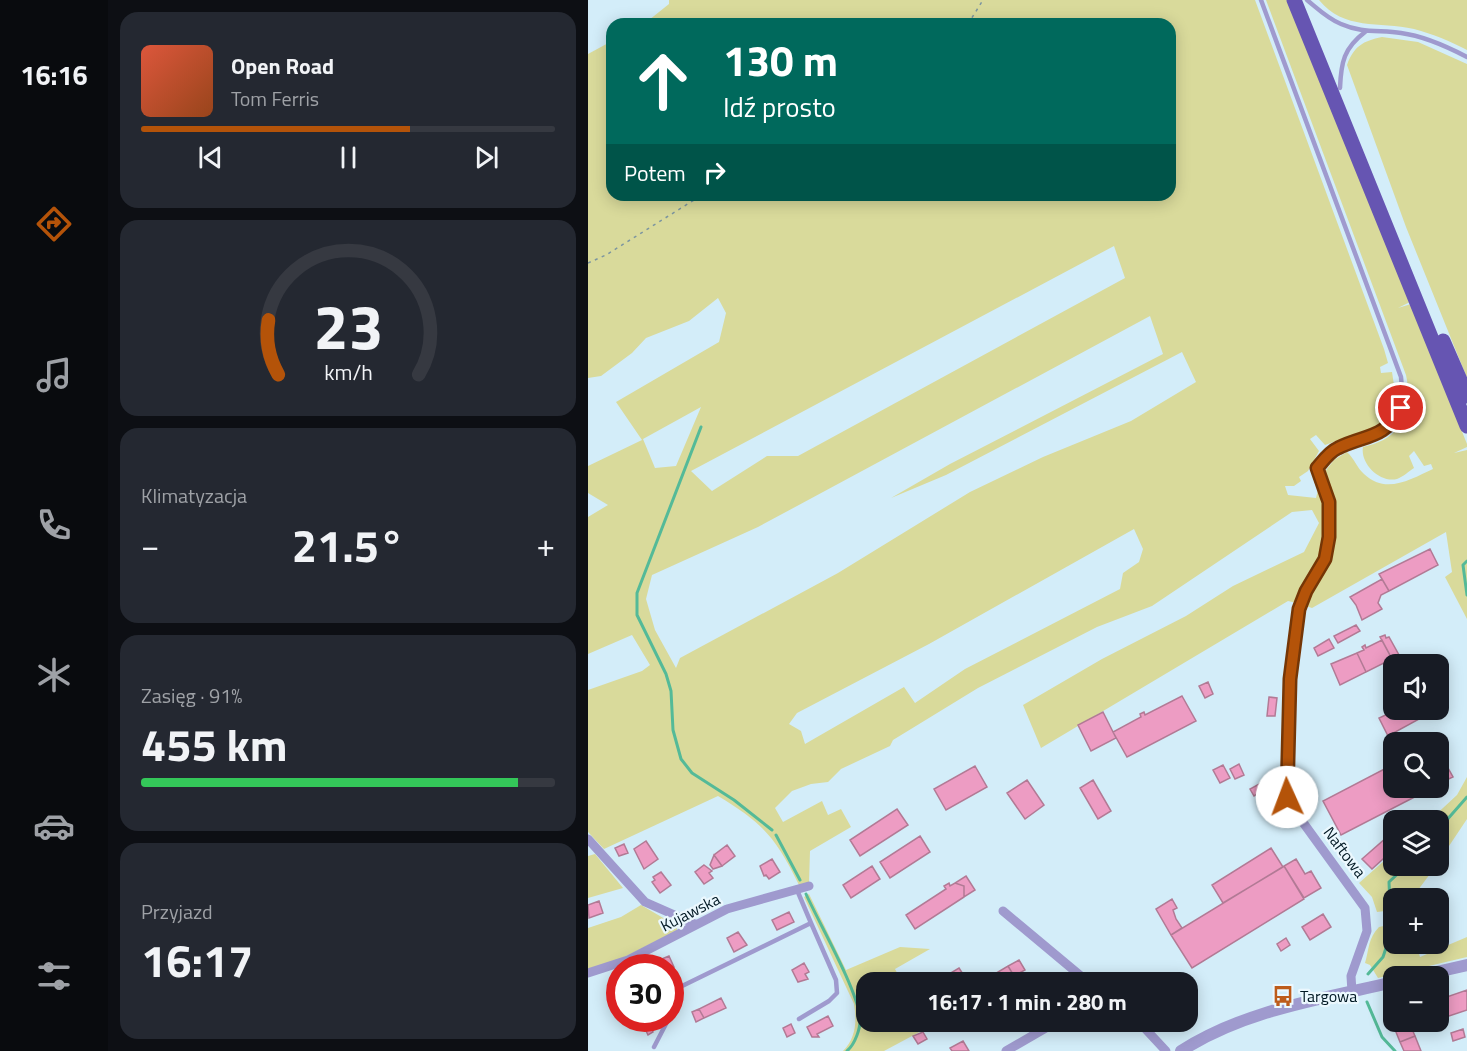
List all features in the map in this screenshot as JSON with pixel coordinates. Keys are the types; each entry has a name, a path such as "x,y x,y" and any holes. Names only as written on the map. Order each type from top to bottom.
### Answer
{"main road":[{"path":"1294,0 1467,426"},
{"path":"1306,0 1467,396"}],"street":[{"name":"Naftowa","path":"1306,591 1299,609 1290,679 1285,791 1294,810 1365,908 1367,931 1351,976 1352,992"},
{"path":"588,839 645,902 695,924"},
{"name":"Kujawska","path":"588,973 628,960 727,909 810,886"},
{"path":"1003,911 1076,972"},
{"path":"1449,969 1467,965"},
{"path":"1181,1051 1245,1019 1383,985"},
{"path":"1006,1051 1039,1032"},
{"path":"1148,1032 1166,1051"}],"lane":[{"path":"1261,0 1401,377 1403,394 1397,415 1384,431 1337,448 1317,468 1329,502 1329,537 1325,559 1306,591"},
{"path":"1306,0 1330,19 1365,32 1392,32 1417,36 1467,57"},
{"path":"1340,88 1342,58 1351,44 1365,32"},
{"path":"797,890 836,980 837,993 829,1001 799,1019"},
{"path":"684,985 811,923"},
{"path":"654,1047 662,1032"}],"path":[{"path":"972,18 983,0"},
{"path":"588,263 606,255 692,201"}],"green space":[{"path":"669,0 1255,0 1384,349 1388,363 1380,367 1381,373 1392,372 1395,392 1389,418 1371,429 1325,445 1316,435 1310,439 1319,451 1308,471 1299,477 1301,481 1294,486 1285,486 1288,495 1316,498 1320,490 1325,505 1325,534 1321,548 1297,603 1288,601 1041,748 1023,705 1102,659 1186,616 1233,586 1304,552 1319,523 1312,510 1292,512 1152,606 1097,627 978,688 893,740 890,746 841,769 828,782 811,784 792,791 775,808 783,822 822,801 828,815 841,809 851,827 810,851 809,883 799,885 783,855 767,833 718,796 604,849 588,832 588,690 642,671 650,665 632,635 588,654 588,517 608,505 588,493 588,466 642,440 616,402 719,342 726,313 718,298 689,321 646,338 632,353 601,376 588,378 588,54 606,44 606,201 1176,201 1176,18 652,18 669,4","holes":["1114,246 1125,278 798,456 767,456 712,491 691,471","1150,316 1163,354 950,464 891,498 946,475 1182,352 1196,382 1131,421 1043,457 970,492 838,573 680,658 676,668 655,630 646,599 652,575 758,527","701,407 676,466 655,468 643,439","1134,529 1143,549 1139,562 1123,573 1120,589 965,669 915,703 904,687 805,744 801,731 789,724 797,713 929,644"]},
{"path":"1266,0 1287,0 1410,302 1398,308 1411,304 1467,444 1467,447 1454,453 1467,450 1467,619 1445,577 1452,572 1446,532 1312,608 1306,606 1330,554 1334,520 1323,474 1334,460 1347,452 1359,469 1372,480 1390,484 1407,481 1433,469 1431,464 1424,466 1414,451 1409,456 1414,468 1397,479 1390,479 1378,475 1365,459 1363,447 1387,438 1402,422 1408,401 1406,375"},
{"path":"1319,0 1467,0 1467,50 1414,29 1351,21 1329,10"},
{"path":"1382,37 1418,42 1467,64 1467,378 1406,227 1347,65 1360,45"},
{"path":"1467,777 1467,819 1449,846 1449,810 1441,810 1457,795"},
{"path":"595,854 623,888 588,898 588,856"},
{"path":"1383,862 1383,876 1428,876 1420,888 1383,888 1383,911 1377,912 1372,897 1359,883"},
{"path":"809,894 846,970 900,947 930,949 895,969 897,972 856,972 856,1032 920,1032 884,1051 843,1051 851,1041 854,1029 854,1004 804,897"},
{"path":"641,905 677,926 677,931 630,954 606,954 606,964 588,969 588,928 621,917"},
{"path":"1383,926 1383,954 1419,954 1420,957 1427,954 1449,954 1449,945 1467,937 1467,957 1429,966 1383,966 1383,977 1378,978 1370,965 1365,963 1369,944 1379,927"}],"building":[{"path":"1430,549 1438,565 1389,591 1379,574"},
{"path":"1382,579 1389,591 1381,595 1378,603 1382,609 1362,620 1350,597"},
{"path":"1356,625 1360,631 1338,643 1334,636"},
{"path":"1385,635 1386,638 1389,637 1398,654 1389,654 1380,637"},
{"path":"1329,639 1334,648 1318,656 1314,648"},
{"path":"1382,640 1389,654 1383,654 1383,664 1366,672 1357,653 1364,650 1362,647 1365,645 1366,648"},
{"path":"1357,653 1366,672 1340,685 1331,664"},
{"path":"1208,682 1213,694 1205,698 1199,686"},
{"path":"1182,696 1196,721 1127,757 1113,732 1141,717 1140,714 1144,712 1145,715"},
{"path":"1269,697 1277,698 1275,716 1267,716"},
{"path":"1103,712 1116,738 1091,751 1078,725"},
{"path":"1383,716 1383,720 1417,720 1395,732 1386,732 1379,718"},
{"path":"1239,764 1244,775 1235,779 1230,769"},
{"path":"1223,765 1230,778 1220,783 1213,770"},
{"path":"975,766 987,787 946,810 934,789"},
{"path":"1383,770 1383,798 1413,798 1389,810 1383,810 1383,813 1341,835 1323,801"},
{"path":"1027,780 1044,805 1025,819 1007,793"},
{"path":"1093,780 1111,811 1098,819 1080,788"},
{"path":"1261,783 1264,790 1254,796 1250,789"},
{"path":"897,809 908,825 860,856 850,840"},
{"path":"920,836 930,852 890,878 880,862"},
{"path":"646,841 658,859 644,869 634,849"},
{"path":"1383,841 1383,859 1372,869 1362,859"},
{"path":"624,844 628,853 619,856 615,848"},
{"path":"727,845 735,856 722,866 714,855"},
{"path":"1271,848 1283,867 1223,903 1212,885"},
{"path":"714,855 722,866 713,869 710,865"},
{"path":"772,859 780,872 769,879 766,875 764,876 760,866"},
{"path":"1296,859 1305,874 1311,871 1321,888 1304,898 1284,866"},
{"path":"704,865 712,871 709,873 713,878 704,884 695,872"},
{"path":"872,866 880,879 851,898 843,885"},
{"path":"1284,866 1304,899 1192,968 1171,935"},
{"path":"661,872 671,885 660,893 652,882 655,880 653,877"},
{"path":"966,876 975,890 964,897 964,886 955,883"},
{"path":"949,883 950,886 955,883 964,886 964,897 915,929 906,915 946,889 944,886"},
{"path":"1172,899 1177,908 1173,910 1176,919 1182,928 1171,935 1156,909"},
{"path":"599,901 603,913 589,918 588,905"},
{"path":"789,912 794,922 777,930 772,920"},
{"path":"1323,914 1331,927 1310,940 1302,927"},
{"path":"738,932 747,945 734,952 727,938"},
{"path":"1286,938 1290,945 1281,951 1277,944"},
{"path":"1019,960 1025,970 1012,972 1008,966"},
{"path":"804,963 809,972 805,974 808,979 798,982 792,970"},
{"path":"1008,966 1012,972 998,972"},
{"path":"1467,990 1467,1010 1449,1016 1449,996"},
{"path":"721,998 726,1008 704,1018 699,1009"},
{"path":"699,1009 704,1018 696,1022 692,1012"},
{"path":"828,1016 833,1026 817,1034 819,1037 812,1037 807,1027"},
{"path":"791,1024 795,1033 787,1037 783,1028"},
{"path":"1463,1029 1465,1037 1453,1041 1451,1033"},
{"path":"923,1032 927,1039 918,1044 913,1036"},
{"path":"1396,1032 1413,1032 1415,1036 1400,1042"},
{"path":"1415,1036 1421,1051 1404,1051 1400,1042"},
{"path":"963,1041 969,1051 952,1051 950,1048"}],"waterway":[{"path":"701,427 637,593 637,615 666,674 671,691 673,730 681,759 692,773 734,800 772,830"},
{"path":"1467,561 1463,565 1467,595"},
{"path":"1449,817 1467,797"},
{"path":"776,835 800,880"},
{"path":"1389,888 1389,882 1395,876"},
{"path":"806,894 845,973 857,1004 860,1026 855,1040 847,1051"},
{"path":"1368,974 1384,954"},
{"path":"1367,1002 1382,1037 1395,1051"}],"place":[{"name":"Targowa","path":"1283,996"}],"route":[{"path":"1287,797 1285,784 1290,679 1300,602 1325,559 1329,537 1329,502 1317,468 1337,448 1384,431 1394,422 1401,408"}]}
